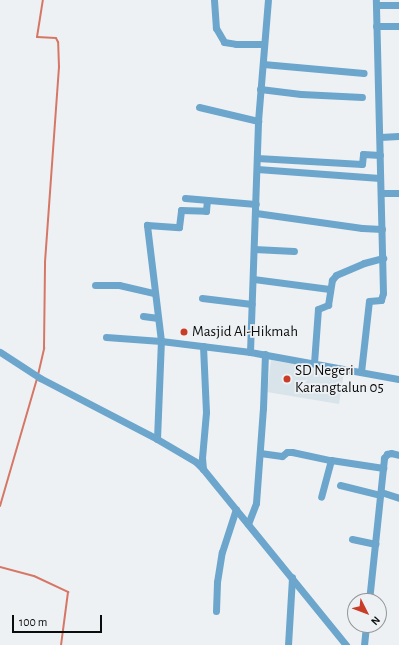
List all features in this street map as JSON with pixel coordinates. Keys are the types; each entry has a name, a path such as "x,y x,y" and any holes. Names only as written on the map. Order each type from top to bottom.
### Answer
{"street":[{"path":"214,0 216,28 224,42 236,44 264,44"},
{"path":"250,352 258,121 268,0"},
{"path":"361,372 369,301 380,300 383,297 376,2 399,5"},
{"path":"376,26 399,26"},
{"path":"263,64 364,72"},
{"path":"260,89 301,94 362,97"},
{"path":"199,106 258,121"},
{"path":"380,137 399,136"},
{"path":"257,158 362,164 363,154 380,155"},
{"path":"257,169 380,178"},
{"path":"381,193 399,193"},
{"path":"185,198 256,204"},
{"path":"157,439 161,341 147,225 179,227 182,210 206,211 207,200"},
{"path":"256,213 362,228 382,229"},
{"path":"254,249 294,251"},
{"path":"314,363 318,309 328,305 332,280 336,275 364,263 383,258"},
{"path":"253,279 330,289"},
{"path":"95,285 119,285 155,293"},
{"path":"202,298 252,304"},
{"path":"143,316 158,318"},
{"path":"106,337 161,341 265,354 399,379"},
{"path":"203,346 206,412 202,458 203,469"},
{"path":"0,352 37,376 157,439 196,462 292,577 346,645"},
{"path":"248,524 256,503 265,354"},
{"path":"260,452 282,456 287,452 292,452 383,468"},
{"path":"370,593 384,458 387,454 391,453 399,455"},
{"path":"321,497 331,460"},
{"path":"340,485 399,498"},
{"path":"216,611 216,589 222,552 236,509"},
{"path":"352,539 375,544"},
{"path":"288,645 292,577"},
{"path":"364,645 365,633"}],"shaded area":[{"path":"271,360 308,366 305,388 309,366 344,372 339,404 267,392"}],"waterway":[{"path":"38,375 44,348 45,262 59,67 58,42 56,38 37,37 43,0"},
{"path":"0,506 37,379"},
{"path":"0,567 34,576 68,592 61,645"}],"place":[{"name":"Masjid Al-Hikmah","path":"184,332"},
{"name":"SD Negeri Karangtalun 05","path":"287,379"}]}
